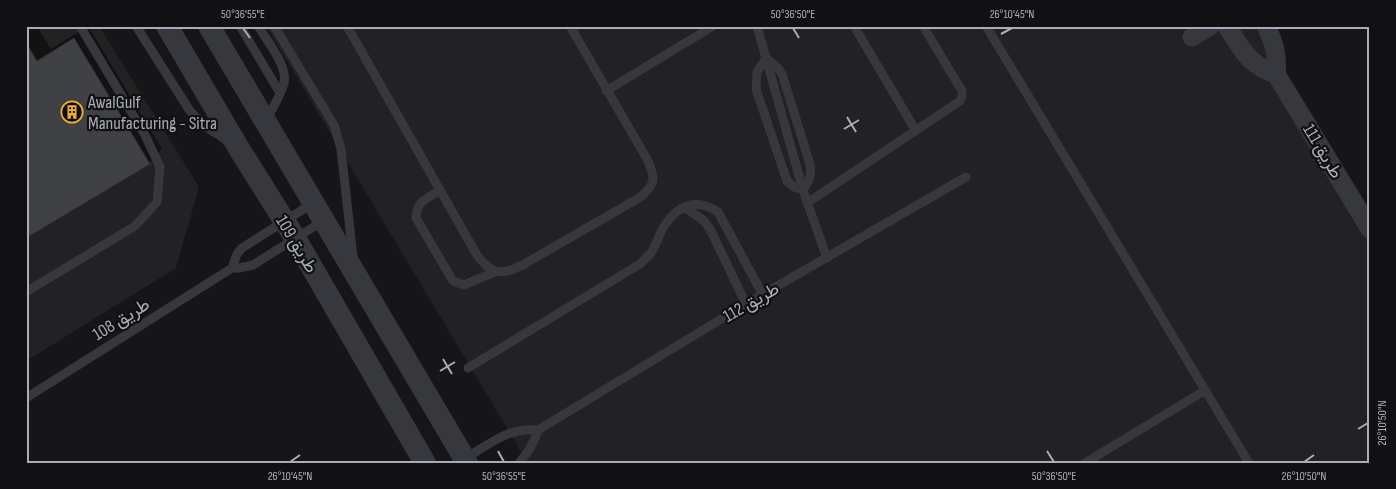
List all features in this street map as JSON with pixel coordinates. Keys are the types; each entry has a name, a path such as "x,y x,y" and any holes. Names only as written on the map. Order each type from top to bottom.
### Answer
{"street":[{"name":"طريق 109","path":"167,26 238,147 290,230 425,463"},
{"name":"طريق 109","path":"209,26 464,462"},
{"path":"1192,37 1210,26"},
{"path":"1227,26 1251,61 1258,67 1276,74"},
{"name":"طريق 111","path":"1266,26 1275,46 1276,74 1370,229"},
{"path":"209,97 240,79"}],"lane":[{"path":"26,292 135,226 157,202 160,167 145,135 80,26"},
{"path":"136,26 190,111 206,127 238,147"},
{"path":"240,26 280,93"},
{"path":"258,26 283,69 285,77 284,86 266,122"},
{"path":"274,26 334,125 341,148 354,272"},
{"path":"347,26 482,264 497,272"},
{"path":"440,190 420,203 416,210 416,218 453,281 464,285 497,272 512,271 648,192 654,182 653,171 570,26"},
{"path":"757,26 803,190 827,258"},
{"path":"854,26 916,131"},
{"path":"808,203 960,101 962,91 923,26"},
{"path":"986,26 1249,463"},
{"path":"606,91 712,27"},
{"path":"766,58 782,74 810,164 809,182 803,190"},
{"path":"766,58 757,72 756,88 787,182 794,188 803,190"},
{"name":"طريق 112","path":"464,462 507,434 517,430 538,430 746,304 966,177"},
{"path":"468,368 640,264 651,252 673,215 684,207 696,203 708,205 718,212 762,295"},
{"path":"684,207 699,216 710,229 746,304"},
{"name":"طريق 108","path":"26,398 232,268 246,267 252,264 290,230 318,212"},
{"name":"طريق 108","path":"232,268 237,254 242,248 290,230 318,212"},
{"path":"1085,463 1204,391"},
{"path":"518,463 528,453 538,430"}],"shaded area":[{"path":"26,26 99,26 199,187 176,268 26,361"},
{"path":"266,26 1255,26 1370,228 1370,463 528,463"}],"building":[{"name":"AwalGulf Manufacturing - Sitra","path":"74,38 150,164 26,238 26,43 37,61"}],"place":[{"name":"AwalGulf Manufacturing - Sitra","path":"72,112"}]}
